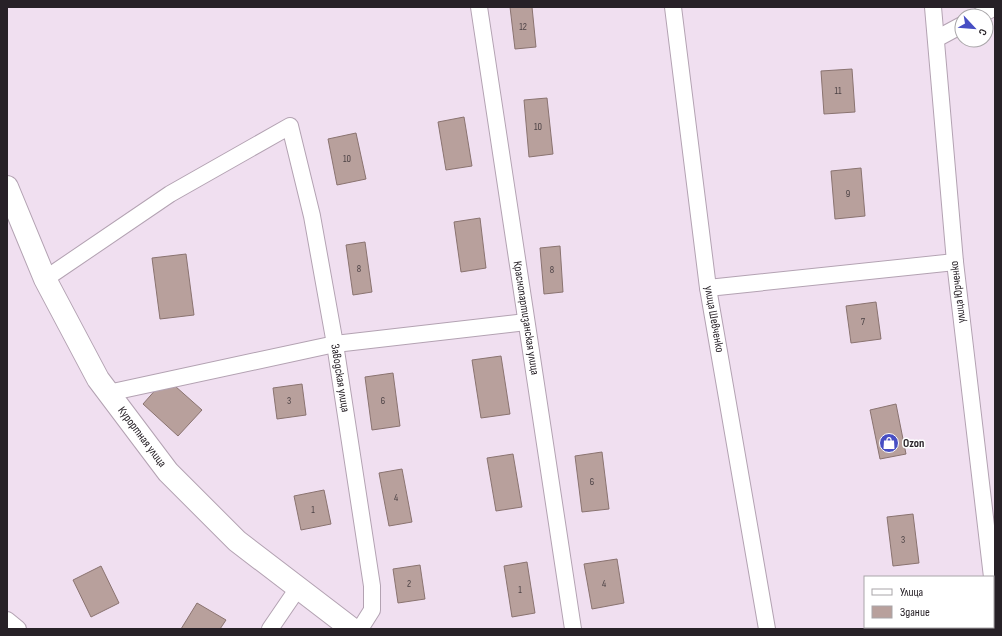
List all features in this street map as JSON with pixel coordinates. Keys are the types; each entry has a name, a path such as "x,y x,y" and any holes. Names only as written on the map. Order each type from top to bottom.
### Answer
{"main road":[{"name":"Курортная улица","path":"7,187 45,279 98,379 168,472 237,542 352,629"}],"street":[{"name":"Краснопартизанская улица","path":"479,7 573,629"},
{"name":"улица Шевченко","path":"673,7 708,288 767,629"},
{"name":"улица Юрченко","path":"933,7 955,262 992,576"},
{"path":"936,39 954,29"},
{"name":"Заводская улица","path":"45,279 170,194 290,126 312,216 335,344 372,586 372,610 360,629"},
{"path":"708,288 955,262"},
{"path":"108,392 335,344 526,322"},
{"path":"270,629 298,588"},
{"path":"7,620 18,629"}],"building":[{"path":"510,7 532,7 536,47 515,49"},
{"path":"852,69 855,112 824,114 821,71"},
{"path":"547,98 553,154 529,157 524,100"},
{"path":"464,117 472,166 446,170 438,122"},
{"path":"356,133 366,179 337,185 328,139"},
{"path":"861,168 865,216 835,219 831,171"},
{"path":"480,218 486,268 461,272 454,222"},
{"path":"365,242 372,292 353,295 346,245"},
{"path":"560,246 563,292 544,294 540,248"},
{"path":"186,254 194,315 160,319 152,258"},
{"path":"876,302 881,339 851,343 846,306"},
{"path":"501,356 510,414 481,418 472,360"},
{"path":"393,373 400,426 372,430 365,377"},
{"path":"166,378 202,410 178,436 143,404"},
{"path":"302,384 306,415 277,419 273,388"},
{"path":"896,404 906,454 880,459 870,410"},
{"path":"602,452 609,509 582,512 575,456"},
{"path":"513,454 522,507 496,511 487,458"},
{"path":"402,469 412,522 389,526 379,473"},
{"path":"324,490 331,524 301,530 294,496"},
{"path":"913,514 919,563 893,566 887,517"},
{"path":"617,559 624,603 592,609 584,564"},
{"path":"527,562 535,613 512,617 504,566"},
{"path":"420,565 425,599 398,603 393,569"},
{"path":"101,566 119,603 91,617 73,580"},
{"path":"197,603 226,620 220,629 181,629"},
{"path":"928,628 928,629 893,629"}],"place":[{"name":"Ozon","path":"889,443"}]}
